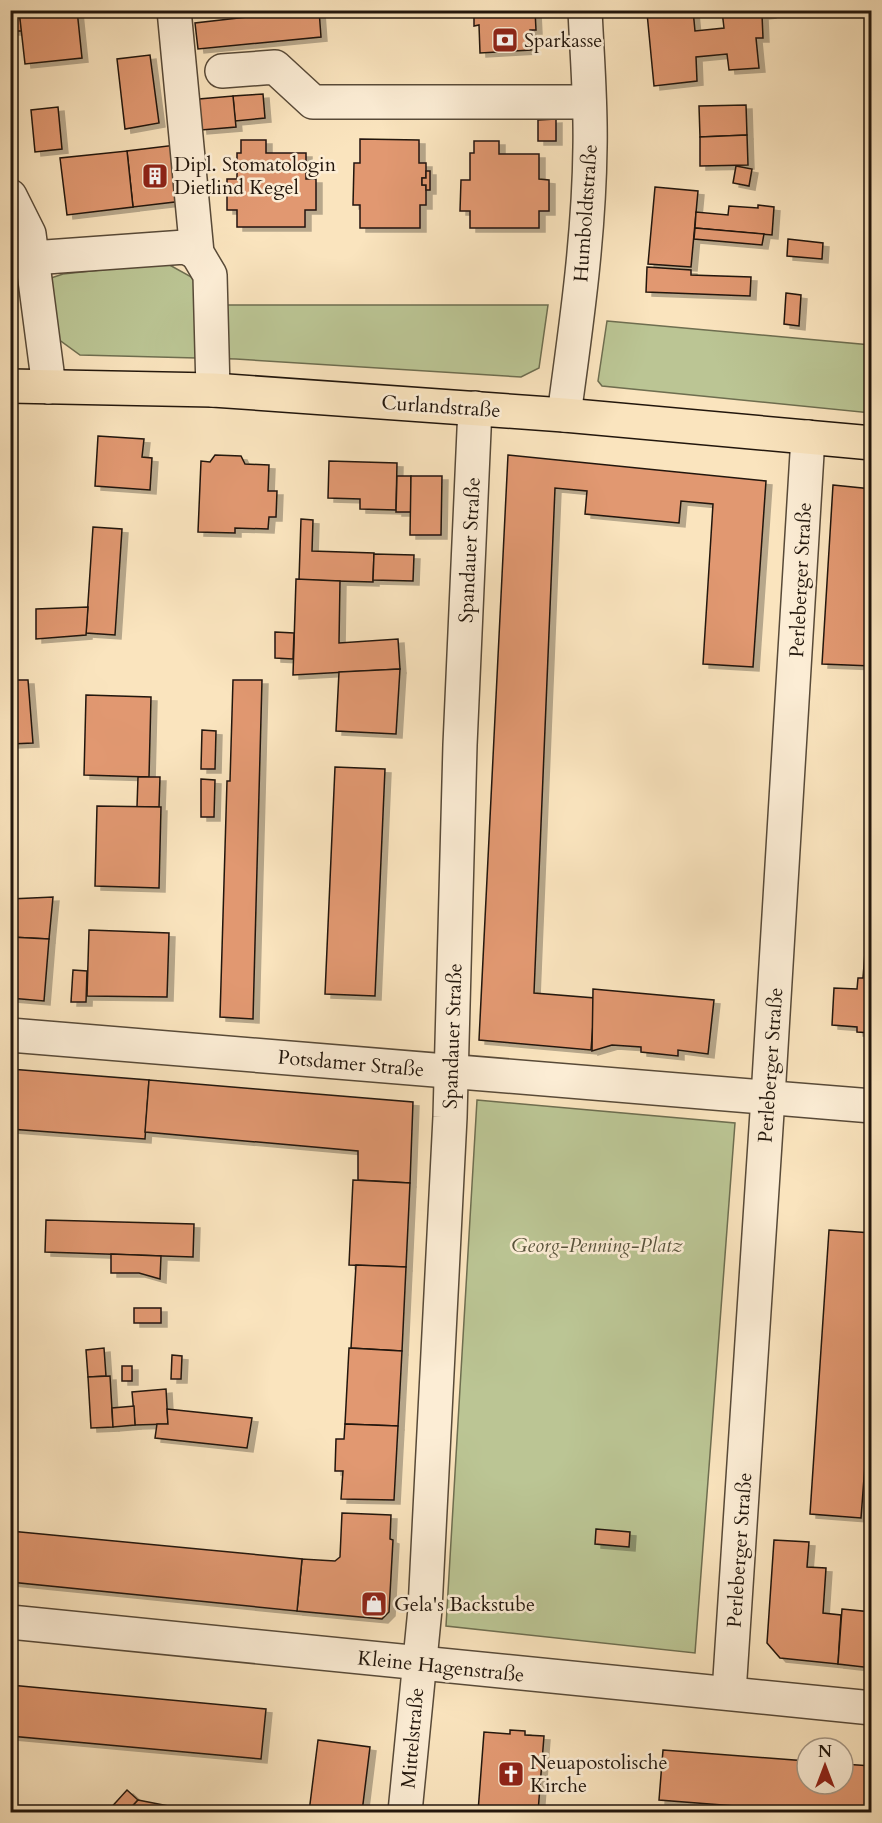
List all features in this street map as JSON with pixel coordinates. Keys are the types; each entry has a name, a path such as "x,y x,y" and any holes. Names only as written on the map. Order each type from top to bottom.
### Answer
{"main road":[{"name":"Curlandstraße","path":"10,386 213,390 564,415 872,443"}],"street":[{"path":"174,10 197,253 210,275 213,390"},
{"name":"Humboldtstraße","path":"564,415 575,334 588,196 590,102 585,10"},
{"path":"222,71 275,67 313,102 590,102"},
{"path":"10,196 29,234 50,387"},
{"path":"32,258 185,247 197,253"},
{"name":"Spandauer Straße","path":"419,1663 425,1609 451,1071 460,757 476,408"},
{"name":"Perleberger Straße","path":"729,1693 808,436"},
{"name":"Potsdamer Straße","path":"10,1035 872,1106"},
{"name":"Kleine Hagenstraße","path":"10,1622 872,1708"},
{"name":"Mittelstraße","path":"405,1812 419,1663"}],"green space":[{"path":"166,263 195,279 224,305 548,305 539,368 521,377 236,359 80,355 54,336 48,279 63,274"},
{"path":"607,321 871,345 871,413 602,386 598,381"},
{"name":"Georg-Penning-Platz","path":"477,1100 735,1123 695,1653 446,1626"}],"building":[{"path":"10,10 19,10 22,31 10,31"},
{"path":"19,10 77,10 82,58 25,64"},
{"path":"319,10 321,37 198,49 195,23"},
{"name":"Sparkasse","path":"478,10 535,10 536,30 530,30 531,50 480,53 479,25 474,26 474,15 478,15"},
{"path":"693,10 695,31 724,28 722,11 769,10 770,14 762,15 763,38 756,38 759,68 729,70 727,54 696,57 697,81 654,86 647,13"},
{"path":"150,55 159,123 125,129 117,59"},
{"path":"263,94 265,118 235,121 233,96"},
{"path":"233,96 236,127 201,130 199,99"},
{"path":"746,105 747,135 700,137 699,106"},
{"path":"58,107 62,149 35,152 31,110"},
{"path":"556,119 556,141 538,141 538,120"},
{"path":"747,135 748,165 700,166 700,137"},
{"path":"360,139 419,140 419,163 426,163 426,178 422,178 422,185 426,185 426,205 420,205 420,228 360,228 360,205 353,205 354,163 360,163"},
{"path":"241,140 266,140 266,153 306,153 306,179 316,179 316,210 305,210 305,227 237,227 237,210 227,210 227,179 237,179 237,153 241,153"},
{"path":"474,141 499,141 499,154 539,154 539,179 549,180 549,211 539,211 539,228 470,228 470,211 460,211 461,180 470,180 470,153 474,153"},
{"name":"Dipl. Stomatologin Dietlind Kegel","path":"176,145 183,201 133,207 127,151"},
{"path":"127,151 133,207 67,215 60,158"},
{"path":"736,166 752,169 749,186 733,183"},
{"path":"426,171 430,171 430,190 426,190 426,185 422,185 422,178 426,178"},
{"path":"655,187 698,191 691,267 648,264"},
{"path":"758,205 774,207 772,235 695,228 696,212 728,215 729,206 758,208"},
{"path":"695,228 764,234 762,245 694,239"},
{"path":"788,239 823,243 822,259 787,256"},
{"path":"647,267 691,270 691,275 751,277 750,296 646,292"},
{"path":"786,293 801,295 799,326 784,324"},
{"path":"98,436 144,439 142,457 152,458 150,490 95,486"},
{"path":"215,455 241,456 245,464 269,465 268,491 277,491 276,517 269,517 268,529 235,528 235,533 198,532 201,461 210,462"},
{"path":"508,455 766,481 753,667 703,664 713,504 681,501 679,523 585,514 587,491 555,488 534,993 595,998 591,1050 479,1040"},
{"path":"329,461 397,463 396,510 360,509 360,499 328,498"},
{"path":"397,476 411,476 411,512 396,512"},
{"path":"411,476 442,476 441,535 410,535"},
{"path":"833,485 872,489 872,666 822,664"},
{"path":"301,519 313,520 312,551 374,553 373,582 299,580"},
{"path":"93,527 122,529 115,635 86,633"},
{"path":"374,554 414,555 413,581 373,580"},
{"path":"296,579 340,581 339,643 398,639 400,669 293,675"},
{"path":"88,607 86,635 36,639 36,609"},
{"path":"275,632 294,633 293,659 275,658"},
{"path":"400,669 396,734 336,731 339,672"},
{"path":"10,680 28,680 33,743 10,744"},
{"path":"233,680 262,680 253,1019 220,1017 227,781 230,781"},
{"path":"86,695 151,697 149,777 84,775"},
{"path":"202,730 216,731 215,769 201,769"},
{"path":"335,767 385,769 375,996 325,994"},
{"path":"138,777 160,777 159,807 137,807"},
{"path":"201,779 215,780 214,817 201,817"},
{"path":"97,806 161,807 159,888 95,886"},
{"path":"53,897 49,939 10,937 10,899"},
{"path":"868,915 872,916 872,1033 857,1032 857,1027 832,1025 834,988 857,989 858,978 863,978"},
{"path":"89,930 169,933 167,997 87,996"},
{"path":"10,937 49,939 44,1001 10,998"},
{"path":"73,970 87,971 86,1002 71,1002"},
{"path":"593,989 714,1000 708,1054 678,1050 678,1056 641,1052 641,1047 612,1045 592,1051"},
{"path":"10,1069 149,1080 145,1139 10,1129"},
{"path":"149,1080 413,1102 410,1183 358,1180 358,1151 145,1132"},
{"path":"353,1180 410,1183 406,1267 349,1265"},
{"path":"46,1220 194,1224 193,1257 45,1252"},
{"path":"829,1230 872,1233 872,1371 861,1518 810,1514"},
{"path":"111,1254 161,1256 160,1279 139,1273 111,1273"},
{"path":"356,1265 406,1267 402,1351 351,1348"},
{"path":"134,1308 161,1308 161,1323 134,1323"},
{"path":"104,1348 106,1376 88,1377 86,1350"},
{"path":"349,1348 402,1351 398,1426 345,1424"},
{"path":"172,1355 182,1356 181,1379 171,1379"},
{"path":"122,1366 132,1366 132,1381 122,1381"},
{"path":"110,1376 113,1427 91,1428 88,1377"},
{"path":"166,1389 168,1424 135,1425 132,1392"},
{"path":"134,1406 135,1425 113,1427 112,1408"},
{"path":"167,1409 252,1418 247,1448 155,1438 157,1424 168,1424"},
{"path":"345,1424 398,1426 394,1500 341,1499 343,1471 335,1471 336,1439 344,1439"},
{"path":"342,1513 391,1515 390,1539 393,1540 389,1612 382,1619 297,1611 302,1559 335,1561 340,1557"},
{"path":"596,1529 630,1532 629,1547 595,1544"},
{"path":"10,1531 302,1559 297,1611 10,1582"},
{"path":"774,1540 809,1542 807,1567 826,1568 823,1613 841,1615 838,1664 780,1658 767,1643"},
{"path":"842,1609 872,1612 872,1668 838,1664"},
{"path":"10,1685 266,1709 261,1759 10,1736"},
{"name":"Neuapostolische Kirche","path":"510,1730 525,1731 525,1735 544,1736 538,1812 478,1812 484,1732 510,1734"},
{"path":"318,1740 370,1747 362,1812 309,1812"},
{"path":"663,1750 795,1760 795,1796 855,1796 855,1765 872,1766 872,1812 810,1812 659,1800"},
{"path":"127,1790 138,1800 127,1812 107,1812"},
{"path":"138,1800 194,1811 127,1812"}],"place":[{"name":"Sparkasse","path":"505,40"},
{"name":"Dipl. Stomatologin Dietlind Kegel","path":"155,176"},
{"name":"Gela's Backstube","path":"374,1604"},
{"name":"Neuapostolische Kirche","path":"511,1774"}]}
